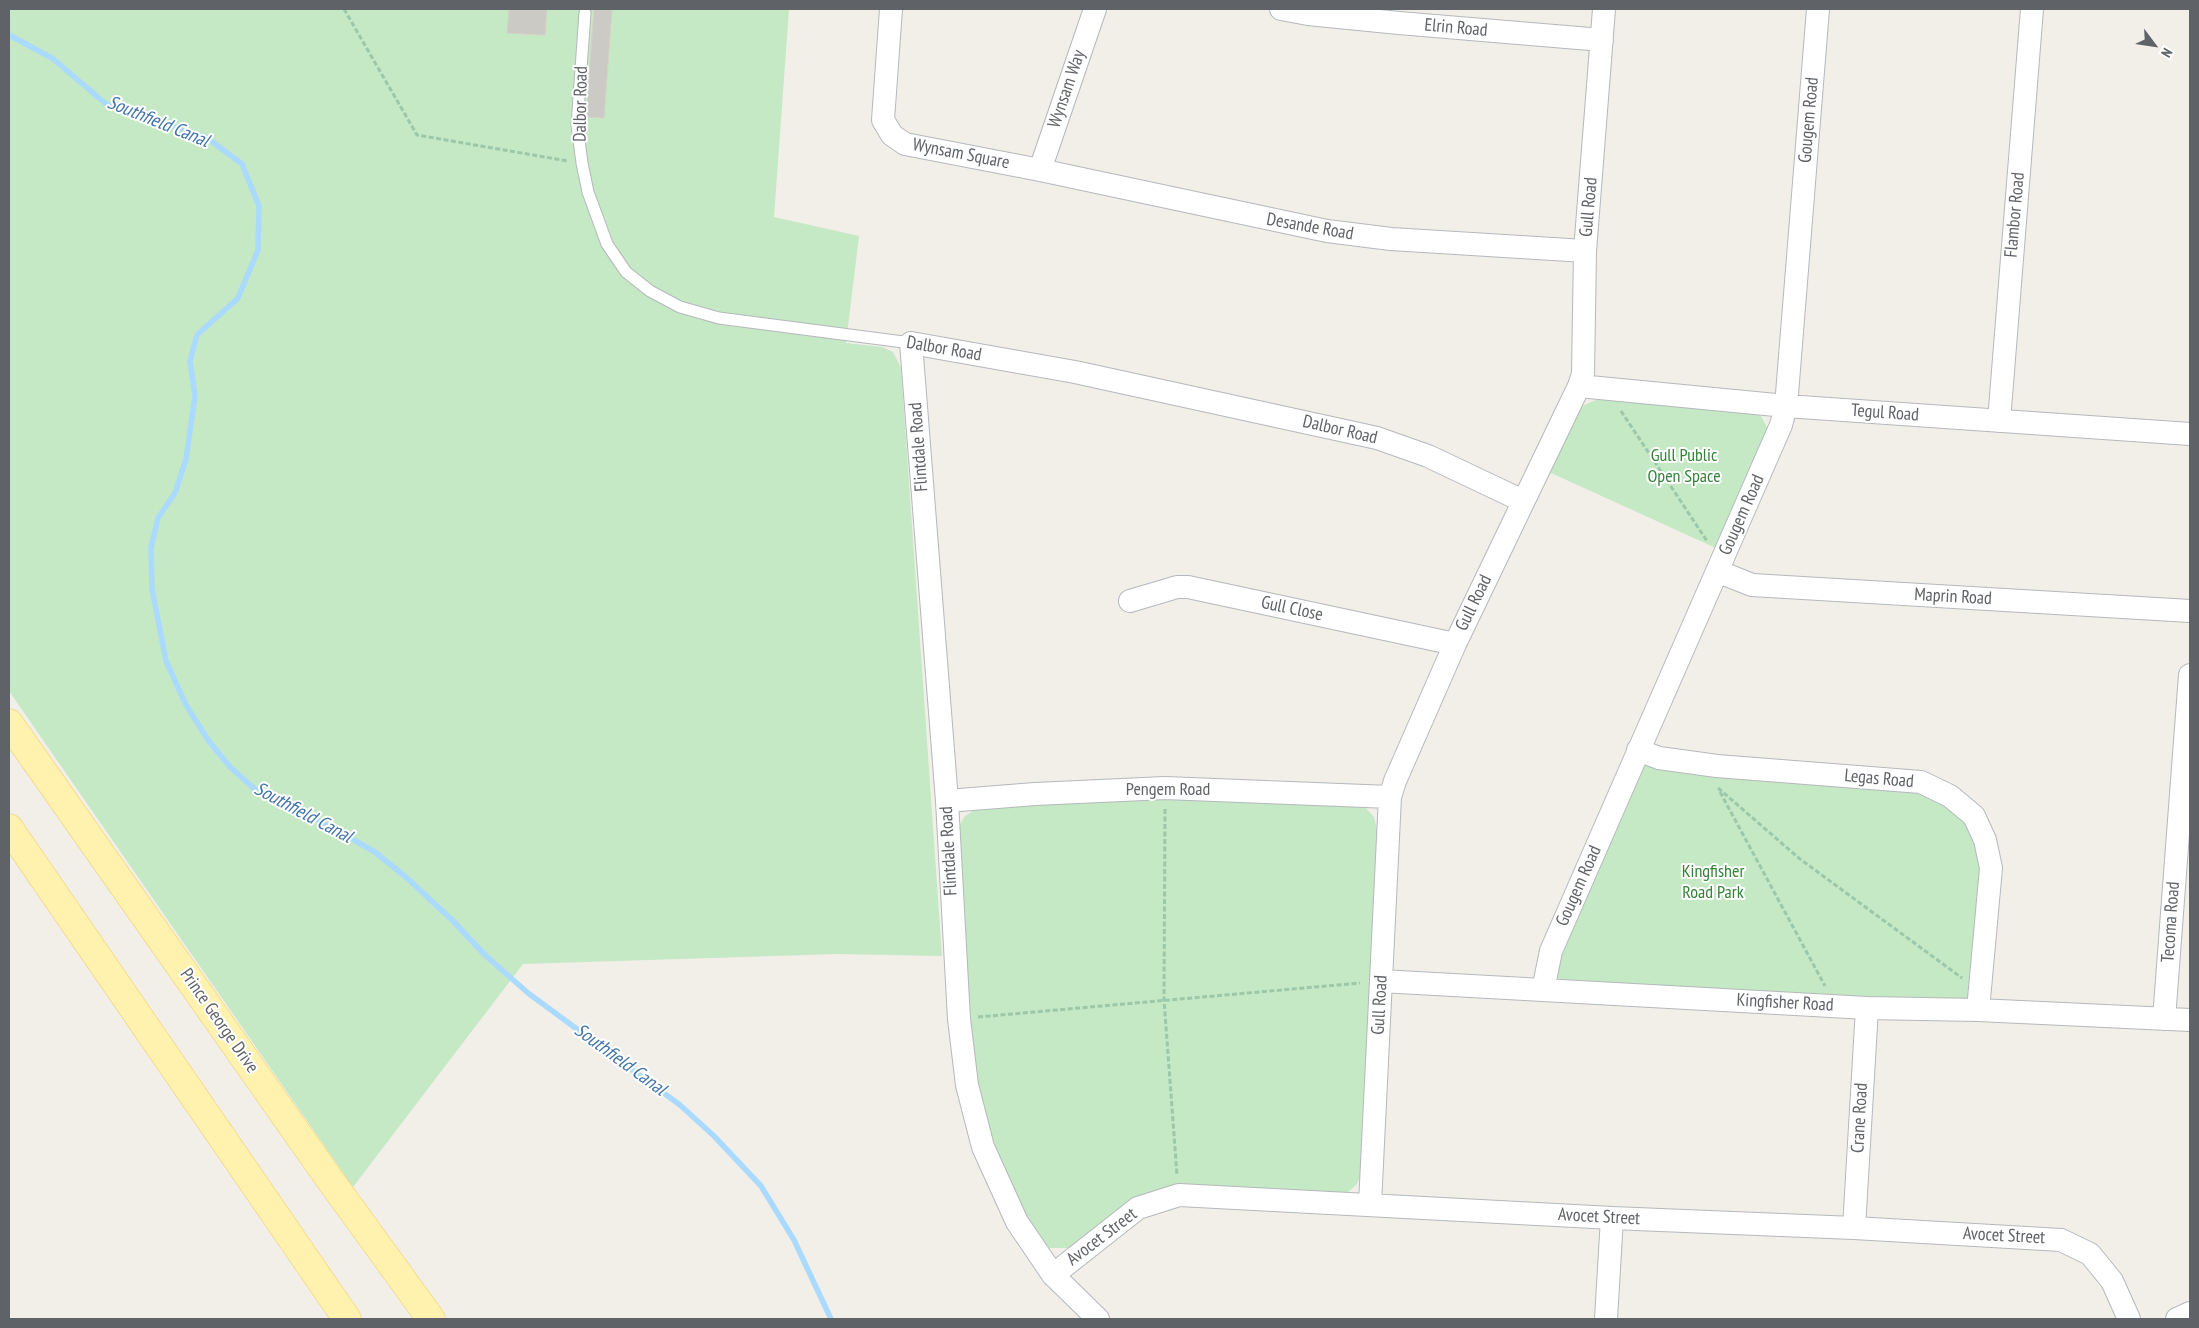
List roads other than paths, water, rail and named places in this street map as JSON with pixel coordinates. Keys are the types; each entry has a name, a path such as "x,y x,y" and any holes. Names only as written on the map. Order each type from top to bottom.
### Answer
{"main road":[{"name":"Prince George Drive","path":"9,723 431,1319"},
{"path":"9,828 347,1319"}],"street":[{"name":"Wynsam Square","path":"891,9 883,120 892,135 905,144 1040,170"},
{"name":"Wynsam Way","path":"1040,170 1094,9"},
{"name":"Elrin Road","path":"1281,9 1308,14 1399,16 1602,40"},
{"name":"Gull Road","path":"1370,1204 1390,797 1395,781 1455,644 1579,386 1583,374 1585,251 1604,9"},
{"name":"Gougem Road","path":"1542,990 1551,951 1781,426 1786,406 1818,9"},
{"name":"Flambor Road","path":"1999,421 2032,9"},
{"name":"Desande Road","path":"1040,170 1327,231 1391,239 1585,251"},
{"name":"Dalbor Road","path":"911,343 1075,372 1377,438 1428,456 1523,500"},
{"name":"Flintdale Road","path":"911,343 947,801 959,1019 967,1085 982,1147 1017,1222 1053,1274 1098,1319"},
{"name":"Tegul Road","path":"1579,386 1786,406 2190,434"},
{"name":"Maprin Road","path":"1717,571 1752,584 2190,611"},
{"name":"Gull Close","path":"1130,601 1177,587 1188,587 1455,644"},
{"name":"Tecoma Road","path":"2164,1019 2190,676"},
{"name":"Legas Road","path":"1638,750 1717,777 1921,782 1950,796 1974,816 1986,840 1991,868 1978,1010"},
{"name":"Pengem Road","path":"947,801 1036,794 1165,788 1390,797"},
{"name":"Kingfisher Road","path":"1381,981 1867,1008 1978,1010 2190,1020"},
{"name":"Crane Road","path":"1854,1228 1867,1008"},
{"name":"Avocet Street","path":"1053,1274 1138,1208 1179,1195 2061,1240 2090,1254 2112,1281 2129,1319"},
{"path":"1606,1319 1612,1218"},
{"path":"2178,1319 2190,1313"}],"lane":[{"name":"Dalbor Road","path":"586,13 577,125 582,163 588,192 607,244 626,272 650,291 680,307 719,318 911,343"}],"waterway":[{"name":"Southfield Canal","path":"9,35 52,58 106,104 206,137 242,164 259,206 258,250 238,298 197,335 190,361 195,396 186,459 175,493 158,518 151,548 152,589 166,661 186,705 208,740 230,767 258,792 331,827 375,852 407,878 452,920 485,955 528,993 680,1105 714,1136 761,1186 794,1240 831,1319"}],"park label":[{"name":"Gull Public Open Space","path":"1684,466"},
{"name":"Kingfisher Road Park","path":"1713,882"}]}
